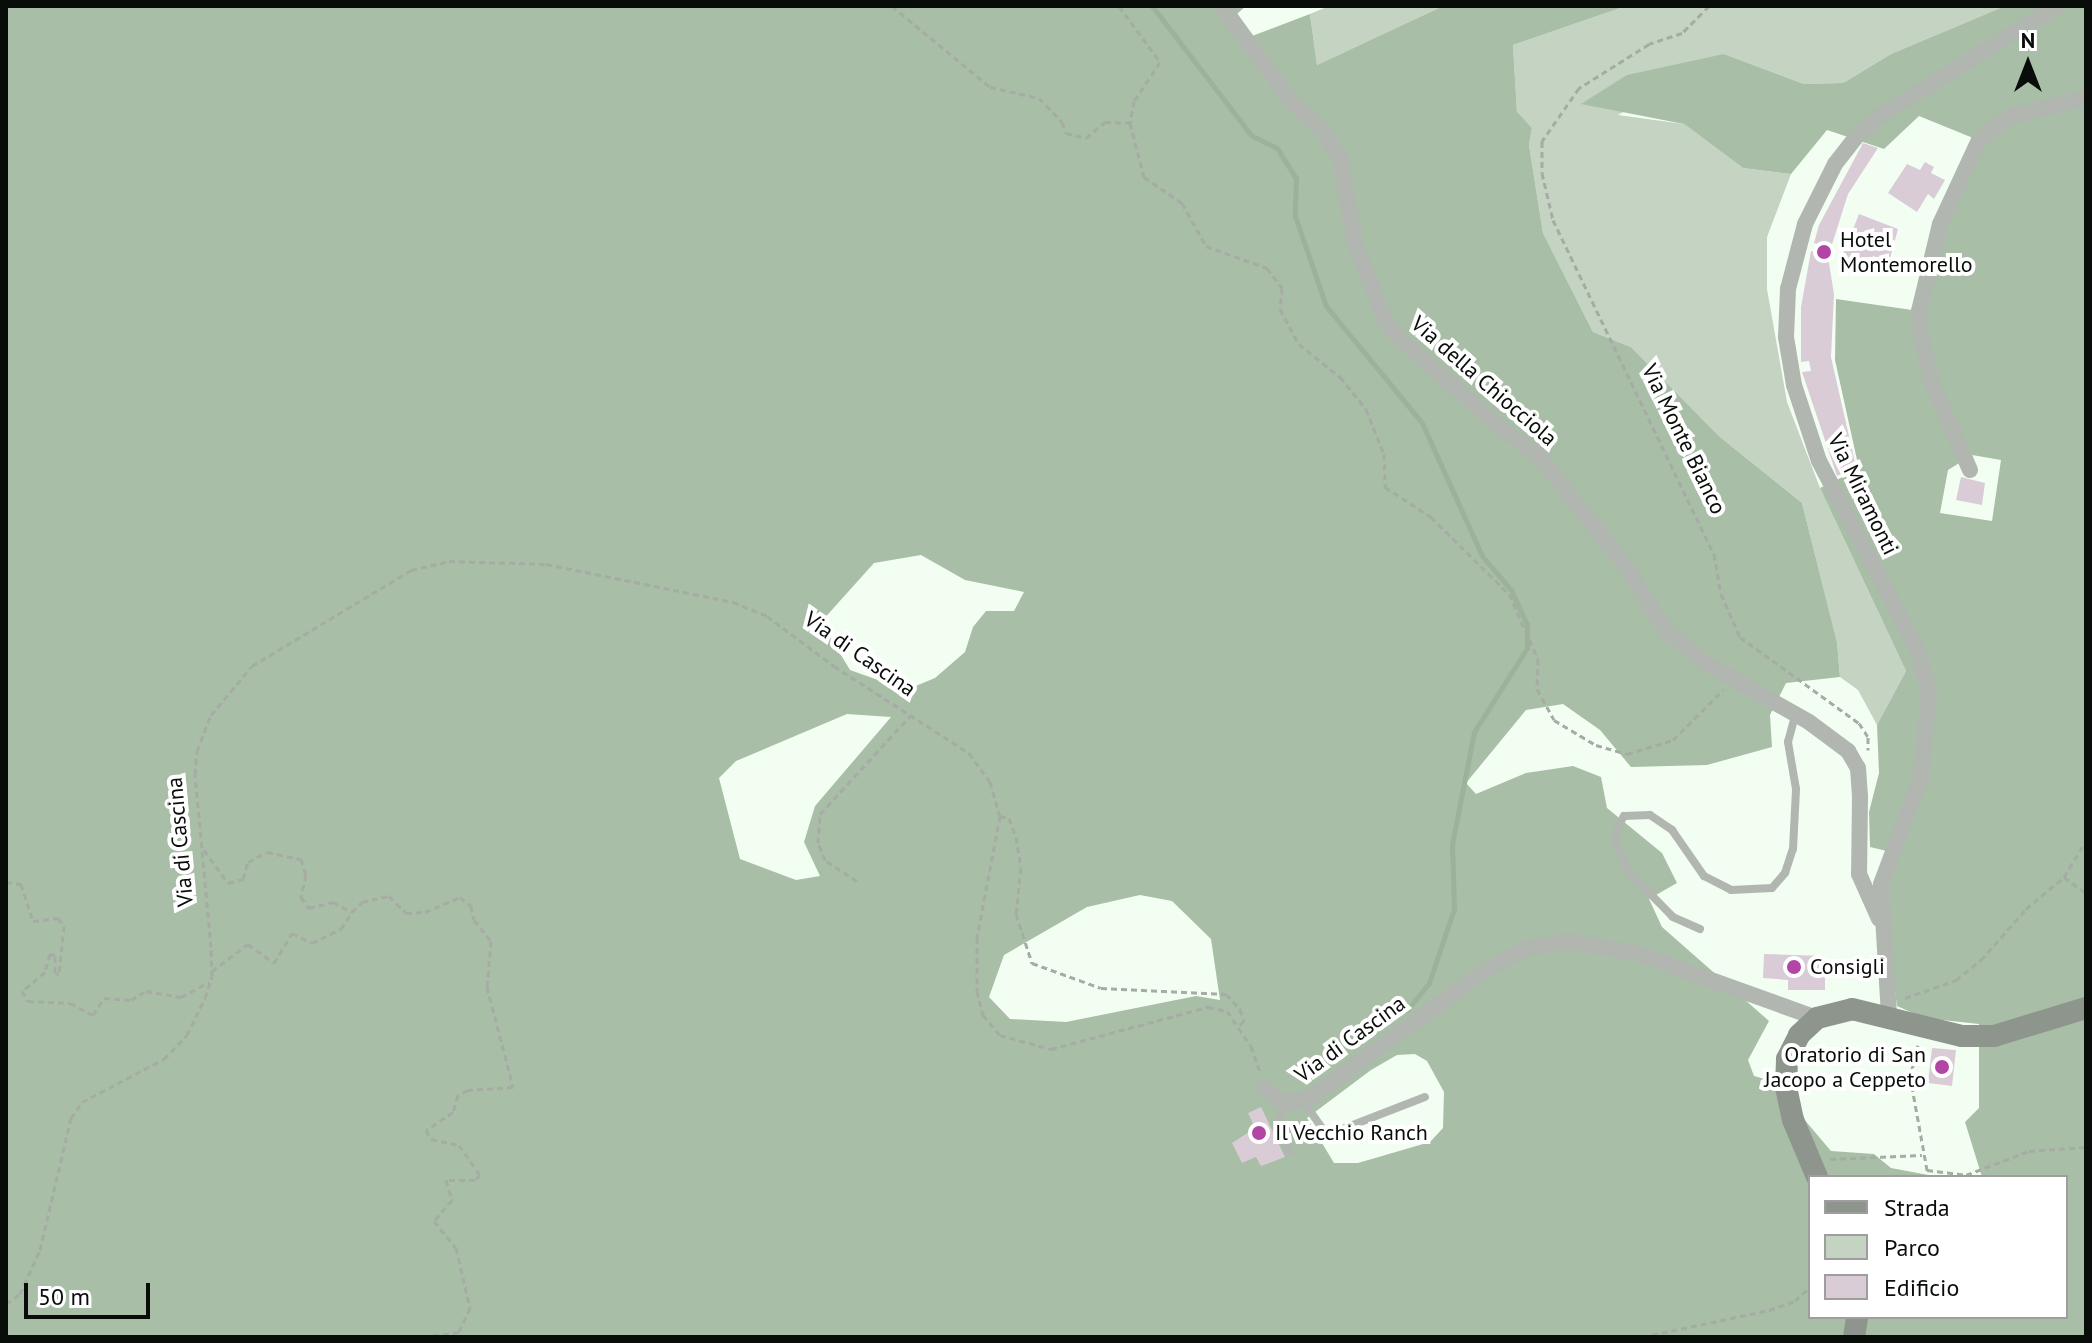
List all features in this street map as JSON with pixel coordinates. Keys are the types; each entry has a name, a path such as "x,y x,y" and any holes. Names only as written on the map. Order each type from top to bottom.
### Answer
{"street":[{"name":"Via della Chiocciola","path":"1222,6 1290,100 1323,131 1340,157 1355,243 1391,329 1502,429 1539,456 1627,568 1667,632 1707,664 1796,714 1848,751 1858,768 1859,874 1879,919"},
{"name":"Via Miramonti","path":"1889,1005 1879,919 1887,859 1927,752 1929,690 1917,649 1819,461 1806,424 1786,337 1792,267 1814,204 1856,137 1884,113 2057,6"},
{"path":"1970,470 1932,383 1921,337 1919,311 1940,224 1979,140 2008,117 2086,98"},
{"name":"Via di Cascina","path":"1264,1088 1284,1103 1303,1101 1483,972 1525,949 1566,941 1636,953 1817,1018"},
{"path":"1815,1172 1786,1088 1787,1059 1799,1035 1817,1018 1852,1009 1889,1005 1923,1026 1962,1036 1994,1036 2086,1008"}],"lane":[{"path":"1700,929 1673,917 1629,872 1615,842 1617,828 1624,816 1650,815 1672,830 1704,876 1731,890 1772,888 1785,873 1793,849 1796,789 1788,742 1796,714"},
{"path":"1303,1101 1327,1135 1425,1097"},
{"path":"1284,1103 1277,1127 1290,1153"}],"path":[{"path":"892,6 990,87 1039,98 1062,122 1066,133 1086,138 1105,122 1130,123"},
{"path":"1119,6 1160,62 1134,101 1130,123 1144,177 1182,203 1206,246 1267,268 1282,288 1280,309 1299,344 1340,377 1366,409 1384,454 1385,487 1431,517 1509,594 1538,659 1537,689 1554,720 1596,745 1627,754 1673,740 1719,693 1745,685"},
{"name":"Via Monte Bianco","path":"1709,6 1682,33 1649,44 1579,88 1542,141 1542,173 1553,220 1714,554 1721,594 1740,637 1859,723 1868,737 1868,758"},
{"name":"Via di Cascina","path":"6,1304 20,1294 40,1250 71,1118 82,1102 164,1059 187,1035 210,982 212,971 197,751 211,715 252,666 411,570 449,561 546,564 733,602 767,616 910,716 969,753 990,782 1000,816 976,952 983,1015 1000,1035 1051,1049 1208,1007 1227,1011 1238,1026 1251,1046 1264,1088"},
{"path":"857,881 825,860 818,843 820,814 910,716"},
{"path":"1000,816 1009,818 1016,837 1021,868 1016,914 1032,963 1101,988 1226,994 1240,1009 1244,1021 1238,1026"},
{"path":"1889,1005 1956,980 2064,877 2086,841"},
{"path":"204,850 228,883 243,879 252,858 267,852 301,859 306,875 301,897 309,908 333,902 352,912"},
{"path":"2064,877 2086,893"},
{"path":"6,882 21,884 33,921 58,918 64,926 59,974 55,973 55,955 50,954 45,972 22,991 28,1001 70,1003 93,1015 104,998 131,1000 146,991 181,997 210,982"},
{"path":"212,971 248,944 274,963 292,933 312,943 341,929 352,912 384,896 406,913 425,912 460,897 471,906 474,920 491,941 487,987 513,1087 468,1090 458,1095 453,1112 426,1130 431,1139 459,1145 480,1175 475,1180 446,1180 452,1200 434,1221 456,1248 470,1308 459,1332 425,1337"},
{"path":"1923,1026 1910,1076 1923,1131 1923,1164 1934,1174 1948,1175"},
{"path":"1966,1175 2029,1151 2086,1147"},
{"path":"1815,1172 1825,1159 1922,1155"},
{"path":"1642,1337 1769,1310 1795,1301 1808,1289"}],"green space":[{"path":"6,6 1246,6 1230,20 1244,39 1310,14 1317,65 1443,6 1626,6 1513,45 1517,112 1532,128 1529,145 1543,233 1593,332 1631,347 1720,437 1802,503 1837,642 1840,677 1786,683 1770,715 1772,747 1707,765 1631,767 1600,730 1563,704 1526,710 1466,783 1476,794 1526,773 1573,766 1601,777 1607,808 1662,853 1677,883 1649,899 1662,927 1769,1021 1748,1060 1754,1076 1797,1088 1803,1118 1831,1151 1874,1154 1891,1168 1928,1175 1808,1175 1808,1319 2068,1319 2068,1175 1981,1175 1965,1122 1979,1108 1979,1024 1924,1018 1897,1006 1884,906 1895,853 1870,847 1869,812 1879,773 1877,725 1906,671 1820,488 1859,469 1835,360 1836,299 1919,311 1940,224 1978,140 1919,116 1884,149 1827,130 1791,174 1743,168 1684,124 1581,104 1627,75 1724,54 1804,84 1843,83 1891,54 2005,6 2086,6 2086,1337 6,1337","holes":["1972,455 2001,460 1992,521 1940,513 1948,470","921,555 965,580 1024,592 1014,611 986,611 973,627 965,652 935,678 906,690 850,670 821,622 874,563","847,714 891,717 815,806 804,842 820,876 796,880 740,859 719,778 736,761","1140,895 1172,901 1211,939 1220,1000 1196,996 1066,1022 1010,1019 989,997 1004,955 1087,907","1415,1054 1427,1061 1444,1092 1443,1128 1430,1142 1358,1163 1334,1163 1307,1118 1371,1070 1397,1055"]},
{"path":"1329,6 1443,6 1317,65 1310,14"},
{"path":"1626,6 2005,6 1891,54 1843,83 1804,84 1724,54 1618,115 1684,124 1743,168 1791,174 1767,237 1767,289 1787,402 1820,488 1906,671 1877,725 1858,690 1840,677 1837,642 1802,503 1720,437 1631,347 1593,332 1543,233 1529,145 1532,128 1517,113 1513,45"}],"building":[{"name":"Hotel Montemorello","path":"1863,143 1878,148 1848,194 1828,257 1834,294 1831,357 1856,467 1837,476 1802,372 1811,371 1809,361 1801,362 1801,307 1811,251 1817,252 1820,245 1814,243 1819,225"},
{"path":"1925,162 1934,167 1931,173 1945,180 1934,199 1928,194 1917,212 1888,193 1907,164 1920,170"},
{"path":"1859,214 1898,229 1889,262 1873,256 1868,267 1842,257"},
{"path":"1961,477 1985,483 1982,505 1956,500"},
{"name":"Consigli","path":"1764,954 1825,956 1825,990 1788,990 1788,980 1763,978"},
{"name":"Oratorio di San Jacopo a Ceppeto","path":"1932,1048 1956,1050 1952,1086 1928,1083"},
{"name":"Il Vecchio Ranch","path":"1261,1107 1285,1157 1261,1166 1256,1157 1242,1163 1232,1143 1255,1128 1248,1113"}],"waterway":[{"path":"1152,6 1251,135 1277,148 1296,178 1295,216 1326,306 1422,423 1482,556 1511,590 1527,624 1527,648 1474,732 1452,844 1454,909 1429,983 1407,1010"}],"place":[{"name":"Hotel Montemorello","path":"1824,252"},
{"name":"Consigli","path":"1794,967"},
{"name":"Oratorio di San Jacopo a Ceppeto","path":"1942,1067"},
{"name":"Il Vecchio Ranch","path":"1259,1133"}]}
